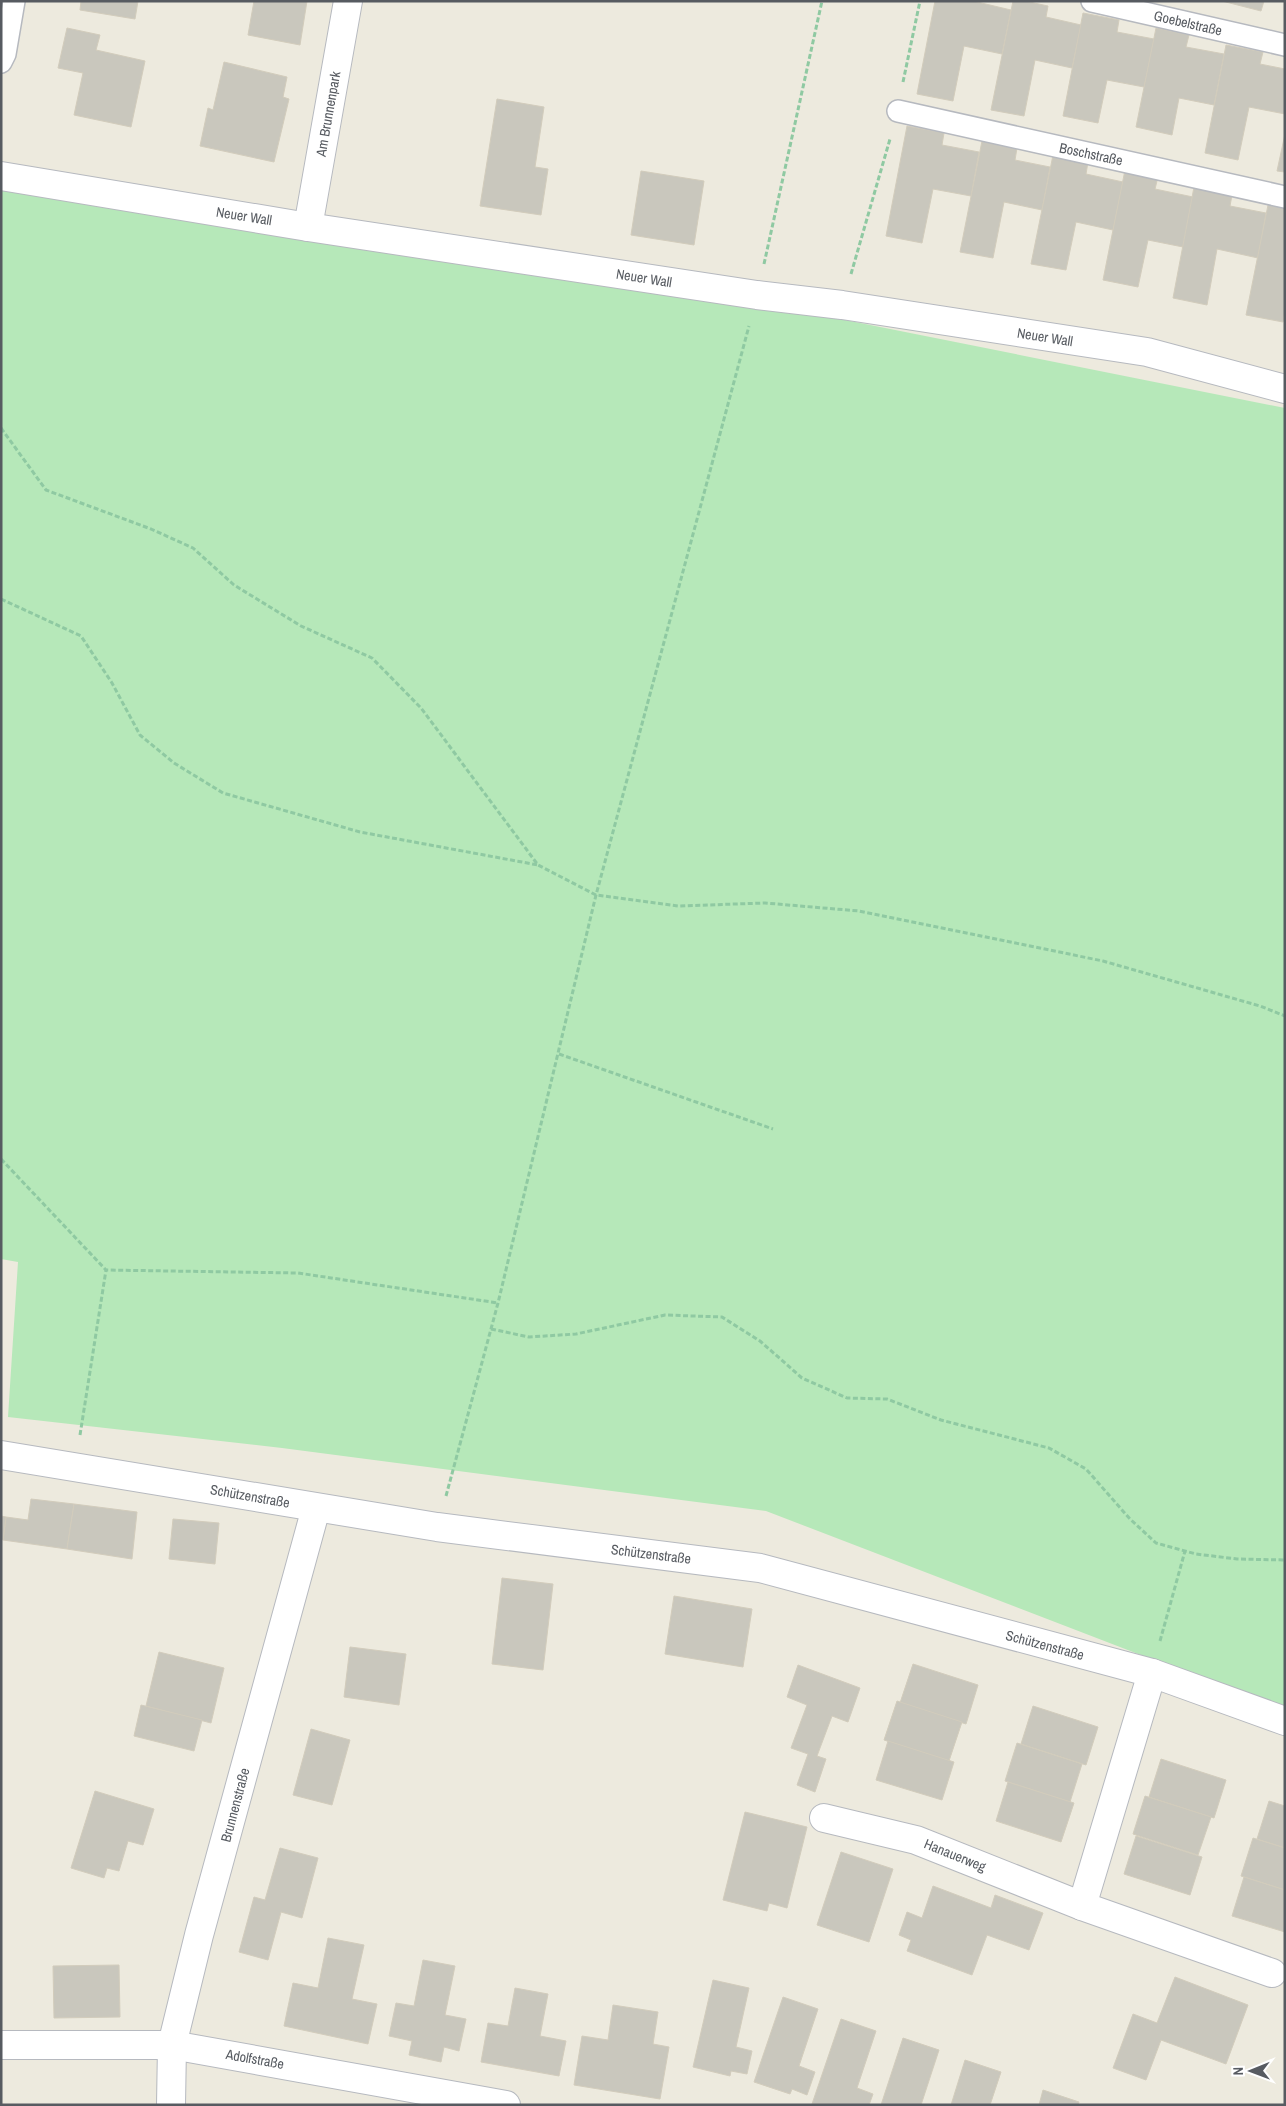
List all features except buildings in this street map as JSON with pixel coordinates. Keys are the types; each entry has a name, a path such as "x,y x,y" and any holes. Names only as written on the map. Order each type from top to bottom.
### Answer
{"street":[{"name":"Am Brunnenpark","path":"308,227 348,1"},
{"name":"Neuer Wall","path":"1,176 308,227 1148,352 1285,389"},
{"name":"Schützenstraße","path":"1,1455 437,1527 760,1568 1152,1673 1285,1721"},
{"name":"Brunnenstraße","path":"171,2105 172,2045 199,1935 316,1508"},
{"path":"1082,1906 1152,1673"},
{"name":"Hanauerweg","path":"824,1818 916,1840 1082,1906 1272,1973"},
{"name":"Adolfstraße","path":"1,2045 172,2045 506,2105"}],"lane":[{"path":"1,62 5,54 14,1"},
{"name":"Goebelstraße","path":"1092,1 1285,45"},
{"name":"Boschstraße","path":"898,111 1285,197"}],"path":[{"path":"437,1527 498,1303 596,895 757,295 822,1"},
{"path":"842,305 898,111 920,1"},
{"path":"1,428 46,490 151,529 193,548 234,585 301,626 372,658 421,708 538,865"},
{"path":"1,598 81,636 112,683 140,735 174,763 223,792 360,832 538,865 596,895 678,906 765,904 859,911 1103,961 1260,1006 1285,1016"},
{"path":"559,1054 773,1128"},
{"path":"1,1159 106,1270 298,1273 498,1303"},
{"path":"76,1466 106,1270"},
{"path":"491,1329 529,1337 576,1334 665,1315 722,1317 760,1342 802,1378 847,1398 887,1399 941,1420 1049,1448 1086,1469 1130,1519 1156,1543 1196,1554 1237,1559 1285,1560"},
{"path":"1152,1673 1185,1551"}],"green space":[{"path":"1,184 303,231 840,319 1285,408 1285,1708 1159,1662 766,1511 282,1448 8,1417 18,1262 1,1259"}]}
